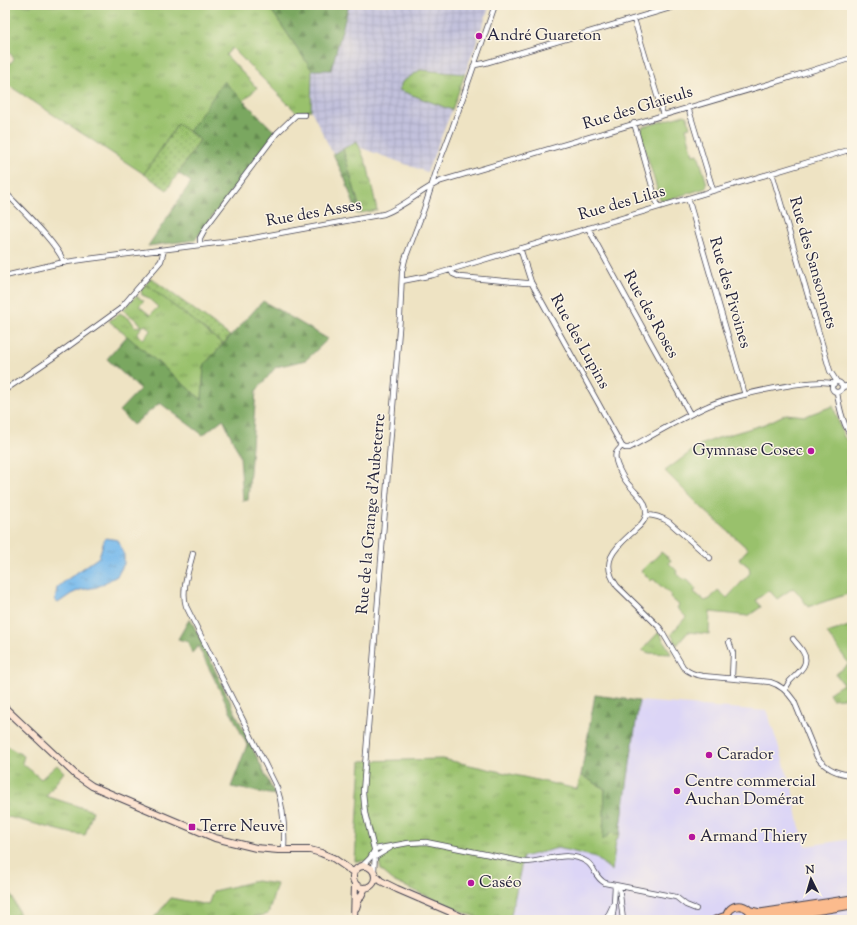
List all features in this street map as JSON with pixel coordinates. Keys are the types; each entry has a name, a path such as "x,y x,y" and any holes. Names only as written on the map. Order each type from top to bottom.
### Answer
{"main road":[{"path":"5,708 76,775 92,786 215,838 256,848 310,850 333,858 353,872"},
{"path":"354,920 354,884 352,877 353,872 358,867 364,865 370,867 381,880 397,889 469,920"},
{"path":"354,884 359,888 369,887 374,882 375,874"},
{"path":"355,911 365,888"},
{"path":"715,920 726,918 730,909 738,906 746,907 751,911 760,913 852,900"},
{"path":"759,920 852,905"},
{"path":"751,911 753,920"}],"street":[{"path":"432,185 495,5"},
{"path":"475,65 680,5"},
{"path":"634,19 662,115"},
{"name":"Rue des Glaïeuls","path":"432,185 441,181 852,58"},
{"path":"688,107 713,190"},
{"path":"200,245 200,238 206,227 277,133 296,115 305,115"},
{"path":"634,124 658,207"},
{"path":"851,149 852,160"},
{"name":"Rue des Lilas","path":"402,281 450,269 851,149"},
{"name":"Rue des Sansonnets","path":"772,172 830,371 835,383"},
{"name":"Rue des Asses","path":"5,276 64,263 248,239 384,214 393,210 432,185"},
{"name":"Rue de la Grange d'Aubeterre","path":"375,874 375,849 365,813 363,792 384,540 402,272 432,185"},
{"path":"5,192 47,238 62,257 64,263"},
{"name":"Rue des Pivoines","path":"688,198 745,395"},
{"name":"Rue des Roses","path":"588,228 690,414"},
{"name":"Rue des Lupins","path":"520,248 531,282 622,446"},
{"path":"5,390 120,309 161,261 164,250"},
{"path":"450,269 453,274 460,277 526,283 531,282"},
{"path":"852,385 842,386 841,384 825,382 792,385 745,395 710,405 690,414 629,448 622,446 616,453 615,462 629,486 642,498 646,515 643,522 615,549 610,557 608,565 609,573 617,586 660,628 683,667 695,675 770,682 776,684 789,694 794,701 817,757 822,764 835,772 852,775"},
{"path":"835,383 833,388 837,392 847,430 852,437"},
{"path":"837,392 840,392 842,386"},
{"path":"646,515 662,517 710,558"},
{"path":"193,553 184,591 186,606 277,788 284,814 284,850"},
{"path":"784,690 805,663 803,652 793,639"},
{"path":"729,642 733,653 732,678"},
{"path":"364,865 375,849 408,843 426,842 525,862 535,862 562,856 574,857 587,862 599,879 605,883 676,897 686,905 696,909"},
{"path":"375,857 391,847"},
{"path":"612,920 617,885"},
{"path":"617,885 623,920"},
{"path":"606,920 614,903"}],"shaded area":[{"path":"349,5 490,5 465,74 420,70 400,90 452,110 427,172 361,148 357,141 333,154 311,110 312,70 331,70"},
{"path":"639,701 767,711 792,788 799,824 806,846 852,839 852,920 510,920 523,857 558,848 595,857 612,871 616,841 620,834"}],"green space":[{"path":"5,5 268,5 312,70 311,110 296,112 232,48 226,55 257,88 243,101 224,82 189,132 177,125 144,174 5,83 5,69 14,59 5,46"},
{"path":"268,5 349,5 331,70 312,70"},
{"path":"420,70 465,74 452,110 399,90 402,82"},
{"path":"224,81 275,132 195,240 148,246 191,182 178,173 200,140 189,132"},
{"path":"684,115 687,116 690,127 686,128 693,155 698,154 707,184 706,188 663,201 660,199 640,132 643,127"},
{"path":"178,124 200,140 167,190 144,174"},
{"path":"357,141 368,168 377,210 361,213 343,149"},
{"path":"343,149 361,213 357,214 345,179 333,154"},
{"path":"151,278 230,336 223,344 146,284"},
{"path":"146,284 223,344 204,365 202,400 109,321 120,313 130,319 135,327 139,326 141,328 137,334 143,339 151,330 145,325 142,327 139,322 123,310 136,296 144,301 139,306 150,315 158,307 147,297 142,295 141,290"},
{"path":"263,301 328,339 306,360 276,367 256,391 248,500 243,501 240,456 223,419 203,435 160,403 133,425 119,411 140,389 107,359 127,336 202,400 204,365"},
{"path":"833,406 844,437 852,446 852,469 847,470 852,491 852,591 848,594 808,607 793,588 777,599 769,590 756,600 761,607 748,616 710,612 709,634 688,632 677,645 671,634 686,617 677,608 679,605 670,597 671,595 653,579 651,581 641,571 650,562 651,563 661,552 671,560 669,563 677,571 676,573 684,580 686,578 696,589 694,592 705,601 710,599 718,590 727,598 750,573 749,567 739,559 748,549 702,508 665,471 700,445 718,438 765,424 786,414 805,416"},
{"path":"190,618 275,795 231,787 247,745 198,646 192,653 188,642 178,639"},
{"path":"852,625 852,668 827,633"},
{"path":"659,632 671,654 649,653 642,650"},
{"path":"849,664 852,668 852,697 832,699 829,693 843,684 836,674"},
{"path":"595,695 639,701 620,834 611,833 603,840 605,789 581,775"},
{"path":"5,745 24,756 22,763 41,779 57,765 64,772 46,796 93,811 85,835 70,833 5,816"},
{"path":"443,759 577,789 581,775 605,789 604,838 611,833 620,834 616,841 612,871 595,857 558,848 523,857 510,920 488,920 475,917 395,882 381,870 379,861 355,861 361,761"},
{"path":"5,880 22,920 5,920"},
{"path":"256,881 277,884 268,914 245,920 152,920 171,898 208,905 213,891"}],"water":[{"path":"106,538 118,540 124,555 124,564 117,576 97,587 80,590 71,594 58,603 55,601 57,588 99,557"}],"place":[{"name":"André Guareton","path":"479,36"},
{"name":"Gymnase Cosec","path":"811,451"},
{"name":"Carador","path":"709,755"},
{"name":"Centre commercial Auchan Domérat","path":"677,791"},
{"name":"Terre Neuve","path":"192,827"},
{"name":"Armand Thiery","path":"692,837"},
{"name":"Caséo","path":"471,883"}]}
